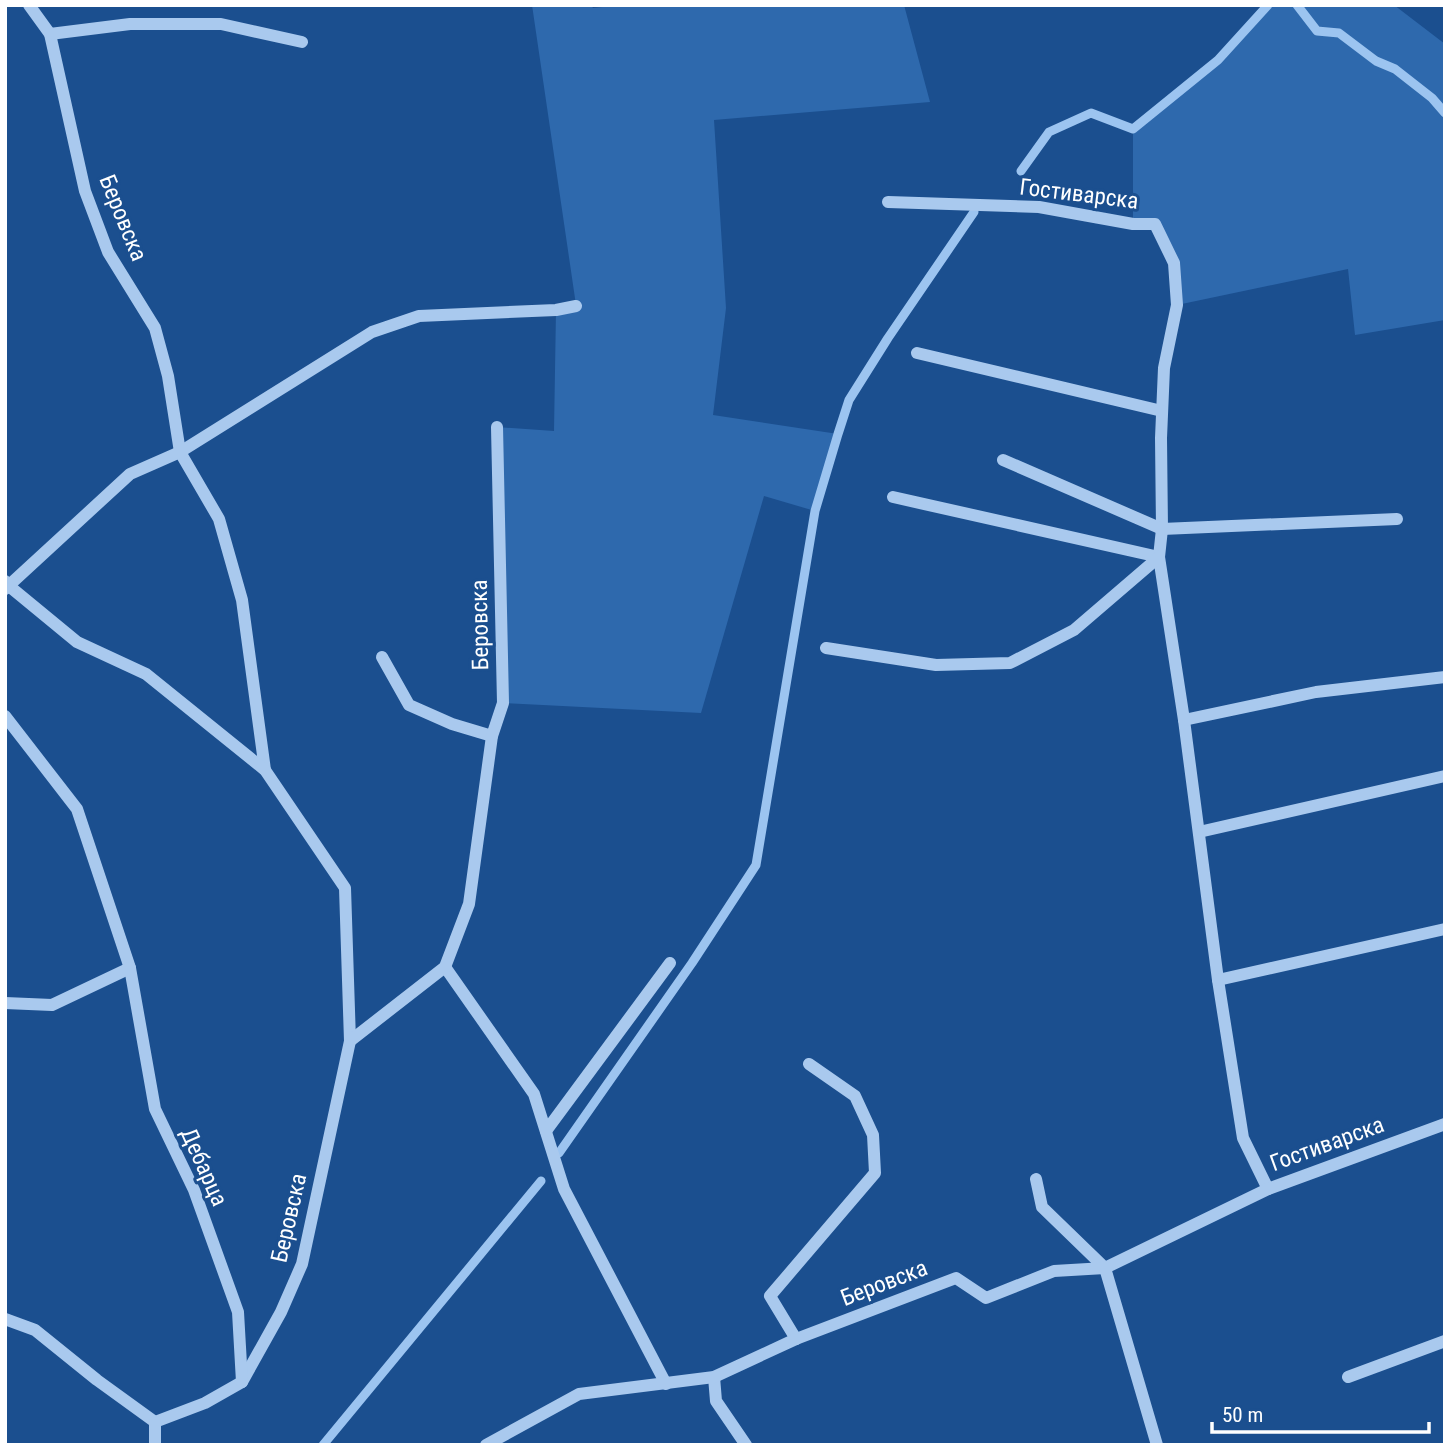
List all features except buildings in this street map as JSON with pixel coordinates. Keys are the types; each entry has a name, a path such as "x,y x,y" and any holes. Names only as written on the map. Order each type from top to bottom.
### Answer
{"street":[{"name":"Беровска","path":"29,5 50,33 85,191 108,252 155,327 169,376 180,452 219,519 242,600 265,770"},
{"path":"50,33 130,24 221,24 302,42"},
{"name":"Гостиварска","path":"888,202 1039,207 1133,224 1155,224 1174,263 1177,305 1164,368 1162,529 1159,557 1184,720 1218,980 1243,1138 1268,1189 1445,1124"},
{"name":"Беровска","path":"242,1382 281,1312 302,1264 350,1041 345,888 265,770 146,674 76,642 6,585 130,474 180,452 372,332 419,316 556,310 576,306"},
{"path":"917,354 1162,411"},
{"name":"Беровска","path":"445,967 469,904 492,736 503,703 497,427"},
{"path":"1003,460 1162,529 1396,519"},
{"path":"893,497 1159,557"},
{"path":"826,648 936,665 1010,663 1074,630 1159,557"},
{"path":"382,657 409,705 452,724 492,736"},
{"path":"1184,720 1316,692 1445,677"},
{"name":"Дебарца","path":"5,716 77,809 130,968 155,1109 194,1190 238,1312 242,1382"},
{"path":"1199,832 1445,776"},
{"path":"1218,980 1445,929"},
{"path":"546,1131 670,963"},
{"path":"350,1041 445,967 534,1094 564,1189 666,1384"},
{"path":"5,1003 52,1005 130,968"},
{"path":"796,1339 770,1296 875,1173 873,1135 855,1096 809,1064"},
{"path":"1036,1179 1042,1207 1105,1268 1157,1445"},
{"name":"Беровска","path":"486,1445 579,1394 714,1377 796,1339 956,1278 986,1298 1054,1271 1105,1268 1268,1189"},
{"path":"5,1318 35,1330 155,1422"},
{"path":"1348,1377 1445,1341"},
{"path":"714,1377 716,1401 746,1445"},
{"path":"155,1422 205,1403 242,1382"},
{"path":"155,1422 155,1445"}],"shaded area":[{"path":"532,5 591,5 593,8 621,5 904,5 930,102 714,120 726,308 713,415 838,434 815,511 764,496 701,713 503,703 497,427 554,431 556,310 576,305"},
{"path":"1268,5 1394,5 1445,44 1445,320 1355,335 1348,269 1177,305 1174,263 1155,224 1133,224 1133,129 1218,60"}],"waterway":[{"path":"1021,171 1049,132 1091,113 1133,129 1218,60 1268,5"},
{"path":"1297,5 1317,31 1339,33 1376,61 1395,69 1432,98 1445,113"},
{"path":"559,1153 692,963 756,865 815,511 849,400 974,212"},
{"path":"323,1445 541,1181"}]}
